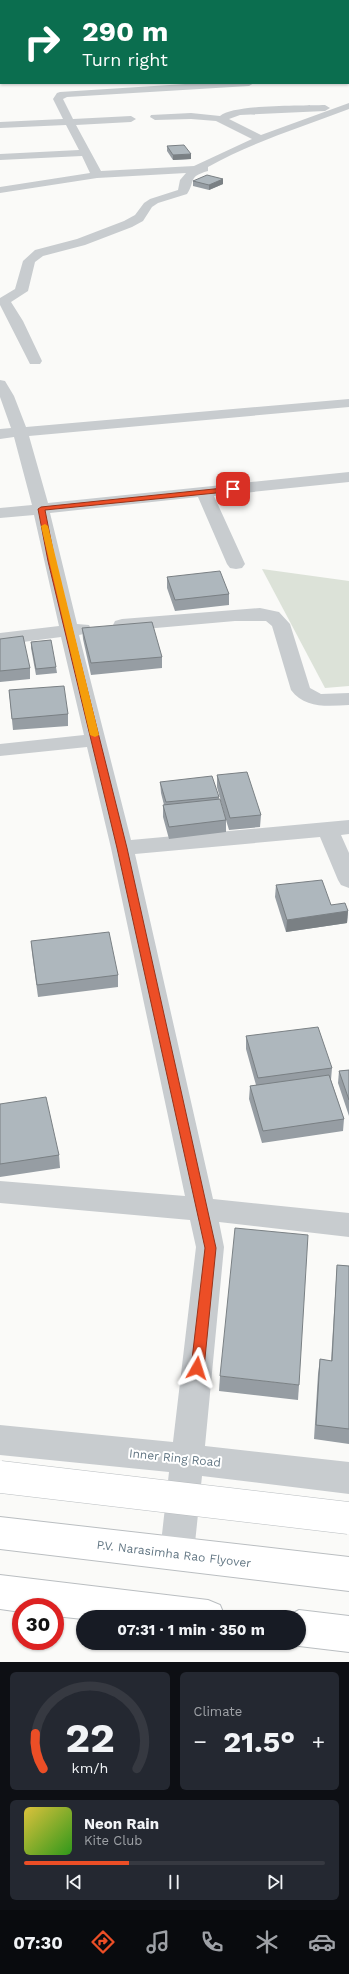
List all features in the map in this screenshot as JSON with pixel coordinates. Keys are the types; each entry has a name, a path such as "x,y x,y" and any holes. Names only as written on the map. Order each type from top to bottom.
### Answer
{"highway":[{"path":"0,1477 349,1518"},
{"name":"P.V. Narasimha Rao Flyover","path":"0,1533 349,1574"},
{"path":"0,1592 150,1610"},
{"path":"306,1629 349,1634"}],"street":[{"path":"97,175 58,99 60,95 179,85 214,84"},
{"path":"222,119 228,114 240,112 347,109"},
{"path":"35,361 16,321 4,301 22,291 29,261 39,253 81,242 128,224 139,218 148,204 183,192 187,178 195,170 205,164 268,145 347,109"},
{"path":"268,145 347,109"},
{"path":"155,117 222,119 268,145"},
{"path":"0,125 131,119"},
{"path":"0,157 86,153"},
{"path":"0,190 97,175 220,168 235,162"},
{"path":"0,384 7,396 20,432 41,509 122,848 210,1248 178,1543"},
{"path":"0,434 349,403"},
{"path":"0,513 349,477"},
{"path":"204,492 236,564"},
{"path":"0,639 69,630 235,615 260,614 272,616 280,624 301,690 309,698 321,701 349,699"},
{"path":"0,750 96,740"},
{"path":"122,848 338,828 349,880"},
{"path":"0,1192 202,1209 349,1225"},
{"name":"Inner Ring Road","path":"0,1440 188,1459 349,1478"}],"shaded area":[{"path":"262,569 349,581 349,686 325,688"}],"building":[{"path":"184,145 191,154 173,155 167,146"},
{"path":"207,175 223,179 209,185 193,181"},
{"path":"220,571 229,594 175,600 167,577"},
{"path":"152,622 162,657 91,663 82,628"},
{"path":"23,636 30,668 0,671 0,639"},
{"path":"51,640 56,667 36,669 31,642"},
{"path":"64,686 68,714 12,719 9,690"},
{"path":"247,772 261,815 230,818 217,775"},
{"path":"212,776 219,797 166,802 160,782"},
{"path":"220,799 226,820 169,827 163,805"},
{"path":"322,880 331,905 345,903 348,911 287,920 276,885"},
{"path":"109,932 118,975 37,985 31,941"},
{"path":"318,1027 332,1068 258,1078 246,1036"},
{"path":"349,1070 349,1100 339,1071"},
{"path":"329,1075 344,1119 263,1131 250,1086"},
{"path":"46,1097 59,1155 0,1164 0,1104"},
{"path":"235,1228 308,1235 299,1385 220,1376"},
{"path":"337,1265 349,1266 349,1429 316,1425 320,1359 332,1361"}],"slow traffic":[{"path":"45,526 52,561 95,735"}],"route":[{"path":"197,1368 210,1248 122,848 52,561 41,509 233,489"}]}
